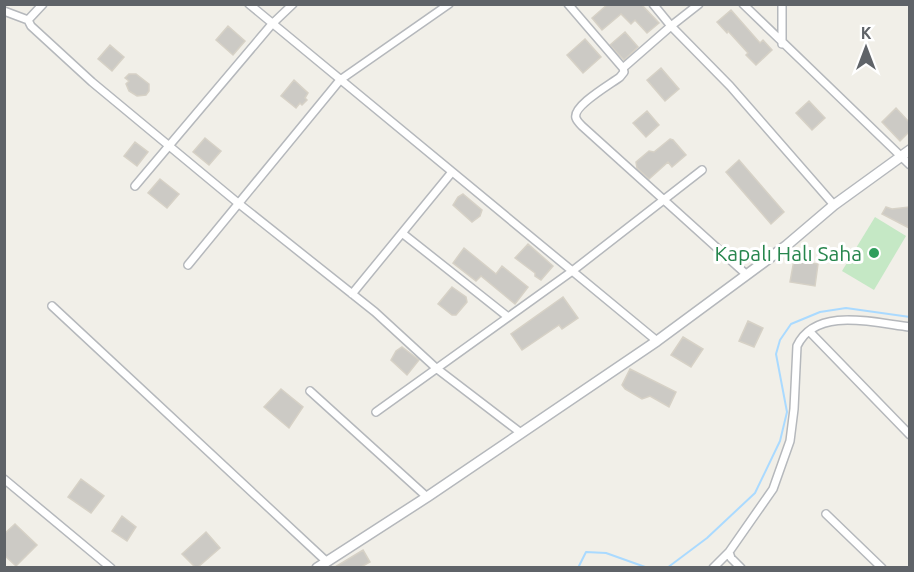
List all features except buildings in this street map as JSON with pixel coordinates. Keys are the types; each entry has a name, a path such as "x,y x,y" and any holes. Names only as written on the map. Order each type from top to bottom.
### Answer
{"street":[{"path":"28,20 43,4"},
{"path":"249,4 657,341"},
{"path":"135,186 272,24 293,4"},
{"path":"188,265 340,80 449,4"},
{"path":"568,4 624,72 620,78 581,105 576,112 576,118 662,200 747,275"},
{"path":"653,4 671,26 730,86 834,205"},
{"path":"623,68 699,4"},
{"path":"743,4 909,165"},
{"path":"782,4 782,44"},
{"path":"4,10 28,20 31,26 92,82 352,294 436,368 521,433"},
{"path":"317,567 427,497 657,341 787,245 834,205 909,150"},
{"path":"376,412 571,272 702,170"},
{"path":"352,294 452,172"},
{"path":"402,233 508,317"},
{"path":"52,306 326,561"},
{"path":"712,567 729,552 773,489 790,441 797,346 801,336 831,321 848,320 909,327"},
{"path":"809,331 909,435"},
{"path":"310,391 427,497"},
{"path":"4,478 111,567"},
{"path":"826,514 882,567"},
{"path":"729,552 731,558 741,567"}],"green space":[{"name":"Kapalı Halı Saha","path":"875,217 906,236 874,290 842,271"}],"waterway":[{"path":"667,568 707,538 755,493 780,441 787,412 776,354 780,340 791,324 820,312 846,308 910,317"},
{"path":"578,568 586,552 606,553 648,568"}],"place":[{"name":"Kapalı Halı Saha","path":"874,253"}]}
